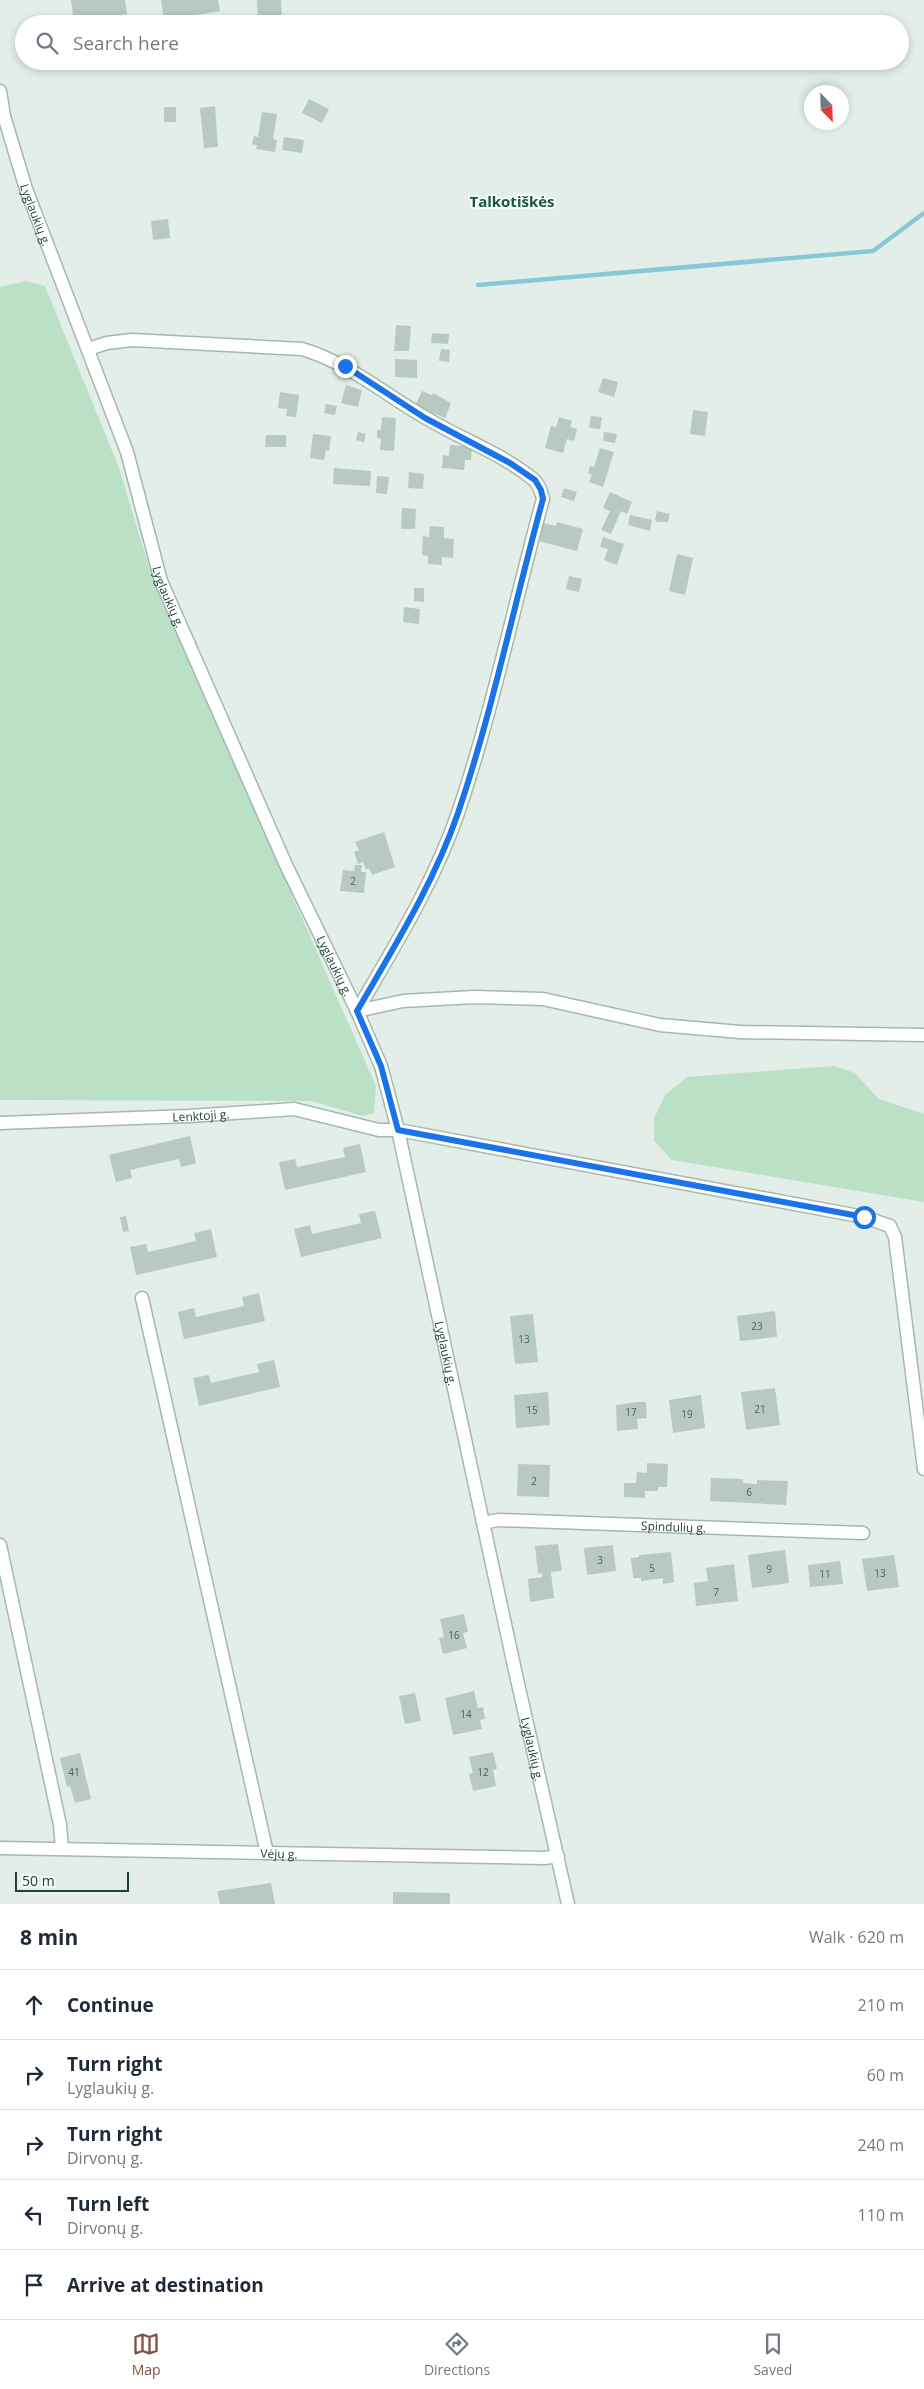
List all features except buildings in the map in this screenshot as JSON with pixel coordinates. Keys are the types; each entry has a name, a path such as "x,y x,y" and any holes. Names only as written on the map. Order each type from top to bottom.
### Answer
{"street":[{"name":"Lyglaukių g.","path":"0,91 4,116 26,189 127,452 161,581 286,865 357,1011 381,1066 398,1130 568,1904"},
{"path":"88,349 108,342 132,340 294,349 322,355 380,387 425,418 510,463 535,480 541,490 543,499 501,665 458,814 435,870 357,1011"},
{"path":"357,1011 412,1001 474,997 543,999 660,1025 730,1031 924,1035"},
{"name":"Lenktoji g.","path":"0,1124 189,1116 294,1109 379,1130 398,1130 864,1217 890,1226 894,1237 924,1469"},
{"path":"142,1298 267,1852"},
{"name":"Spindulių g.","path":"483,1523 498,1520 863,1534"},
{"path":"0,1545 60,1824 62,1848"},
{"name":"Vėjų g.","path":"0,1848 545,1858 558,1856"}],"green space":[{"path":"26,281 45,286 119,468 153,580 376,1086 374,1113 363,1116 311,1101 0,1100 0,287"},
{"path":"834,1066 855,1073 879,1099 924,1114 924,1202 672,1160 654,1141 654,1119 665,1095 687,1077"}],"waterway":[{"path":"478,285 873,251 924,213"}],"district":[{"name":"Talkotiškės","path":"512,201"}],"route":[{"path":"345,366 425,418 510,463 535,480 541,490 543,499 528,552 501,665 458,814 435,870 357,1011 381,1066 398,1130 864,1217"}]}
